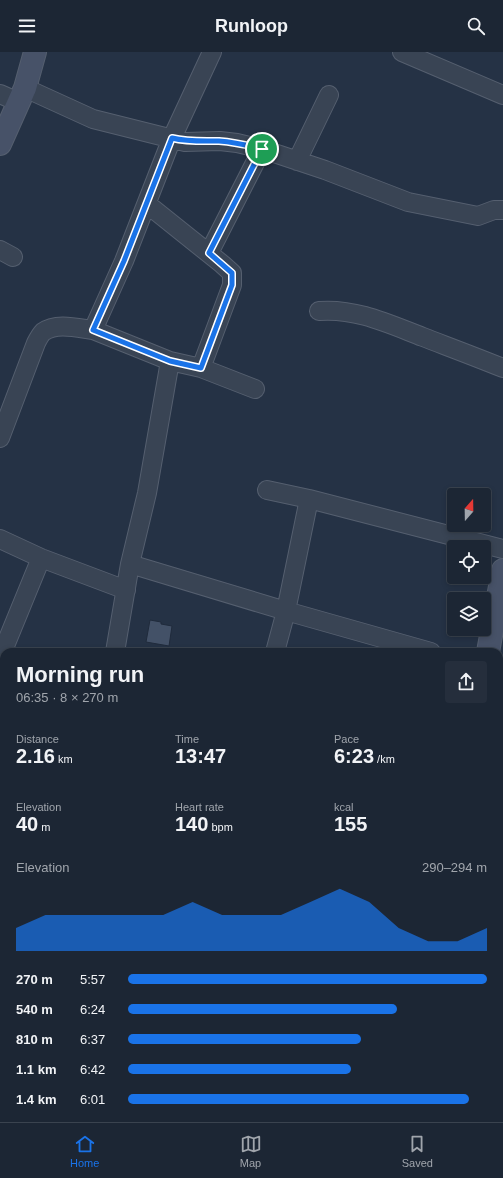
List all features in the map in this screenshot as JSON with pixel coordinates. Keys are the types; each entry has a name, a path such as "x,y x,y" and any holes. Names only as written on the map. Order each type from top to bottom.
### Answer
{"street":[{"path":"0,144 14,95 34,52"},
{"path":"93,330 124,261 172,138 212,52"},
{"path":"402,52 503,95"},
{"path":"14,95 93,118 185,142 220,141 237,143 262,149 408,202 478,216 494,210 503,210"},
{"path":"298,161 328,95"},
{"path":"209,253 262,149"},
{"path":"147,204 232,273 232,285 201,368"},
{"path":"319,311 334,310 354,313 380,320 503,368"},
{"path":"0,438 36,343 42,333 48,329 60,327 93,330 170,361 201,368 255,389"},
{"path":"116,648 130,564 146,493 170,361"},
{"path":"267,490 309,499 503,549"},
{"path":"276,648 286,611 309,499"},
{"path":"0,539 41,558 126,590"},
{"path":"4,648 41,558"},
{"path":"130,564 286,611 417,648"},
{"path":"489,648 503,570"}],"building":[{"path":"150,620 172,626 169,646 146,642"}],"route":[{"path":"172,138 185,142 220,141 237,143 262,149 209,253 232,273 232,285 201,368 170,361 93,330 124,261 172,138"}]}
